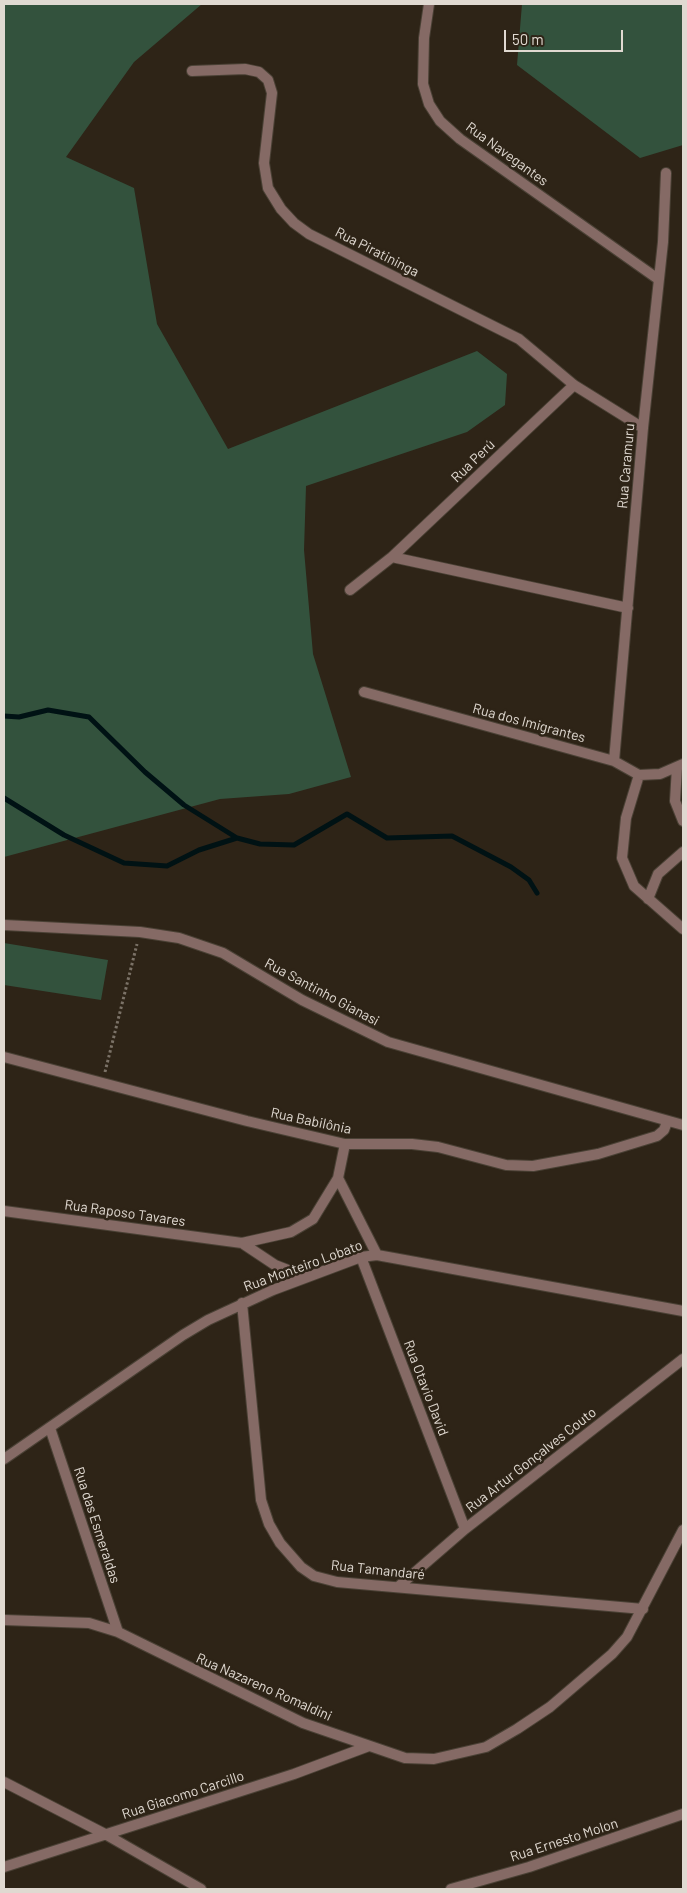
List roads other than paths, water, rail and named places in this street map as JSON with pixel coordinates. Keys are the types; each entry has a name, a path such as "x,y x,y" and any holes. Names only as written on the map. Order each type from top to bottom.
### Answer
{"street":[{"name":"Rua Navegantes","path":"429,4 424,38 423,84 429,104 440,122 460,139 658,279"},
{"name":"Rua Piratininga","path":"192,71 245,69 259,72 268,80 272,93 264,163 268,188 281,209 309,234 519,339 574,385 643,428"},
{"name":"Rua Caramuru","path":"614,761 666,173"},
{"name":"Rua Perú","path":"350,590 392,557 574,385"},
{"path":"392,557 628,608"},
{"name":"Rua dos Imigrantes","path":"364,692 614,761 639,776"},
{"path":"680,766 660,774 639,776 623,836 622,858 634,886 683,929"},
{"path":"680,766 674,801 683,822"},
{"path":"648,899 658,874 683,852"},
{"name":"Rua Santinho Gianasi","path":"4,925 140,932 179,938 223,953 302,1000 388,1042 683,1125"},
{"name":"Rua Babilônia","path":"4,1057 102,1084 345,1144 412,1144 462,1152 506,1165 533,1166 598,1154 646,1141 657,1136 664,1130 668,1122"},
{"name":"Rua Raposo Tavares","path":"4,1211 242,1243 291,1232 313,1219 338,1178 345,1144"},
{"path":"338,1178 377,1255"},
{"name":"Rua Raposo Tavares","path":"242,1243 275,1265 306,1277"},
{"name":"Rua Monteiro Lobato","path":"4,1459 183,1334 242,1303 361,1257 377,1255 683,1311"},
{"name":"Rua Otavio David","path":"361,1257 465,1529"},
{"name":"Rua Tamandaré","path":"242,1303 261,1500 269,1524 280,1543 290,1556 314,1576 337,1582 643,1609"},
{"name":"Rua Artur Gonçalves Couto","path":"398,1587 465,1529 683,1359"},
{"name":"Rua das Esmeraldas","path":"50,1428 118,1632"},
{"name":"Rua Nazareno Romaldini","path":"4,1620 89,1623 118,1632 303,1723 405,1758 434,1759 486,1747 550,1707 586,1677 627,1637 683,1530"},
{"name":"Rua Giacomo Carcillo","path":"4,1867 294,1774 369,1746"},
{"path":"4,1782 105,1834 202,1889"},
{"name":"Rua Ernesto Molon","path":"451,1889 529,1868 683,1814"}],"waterway":[{"path":"4,716 19,717 48,710 89,717 145,772 184,805 237,838"},
{"path":"4,798 64,835 124,863 167,866 199,850 237,838 260,844 294,845 347,814 387,838 452,836 511,867 529,880 537,893"}]}
